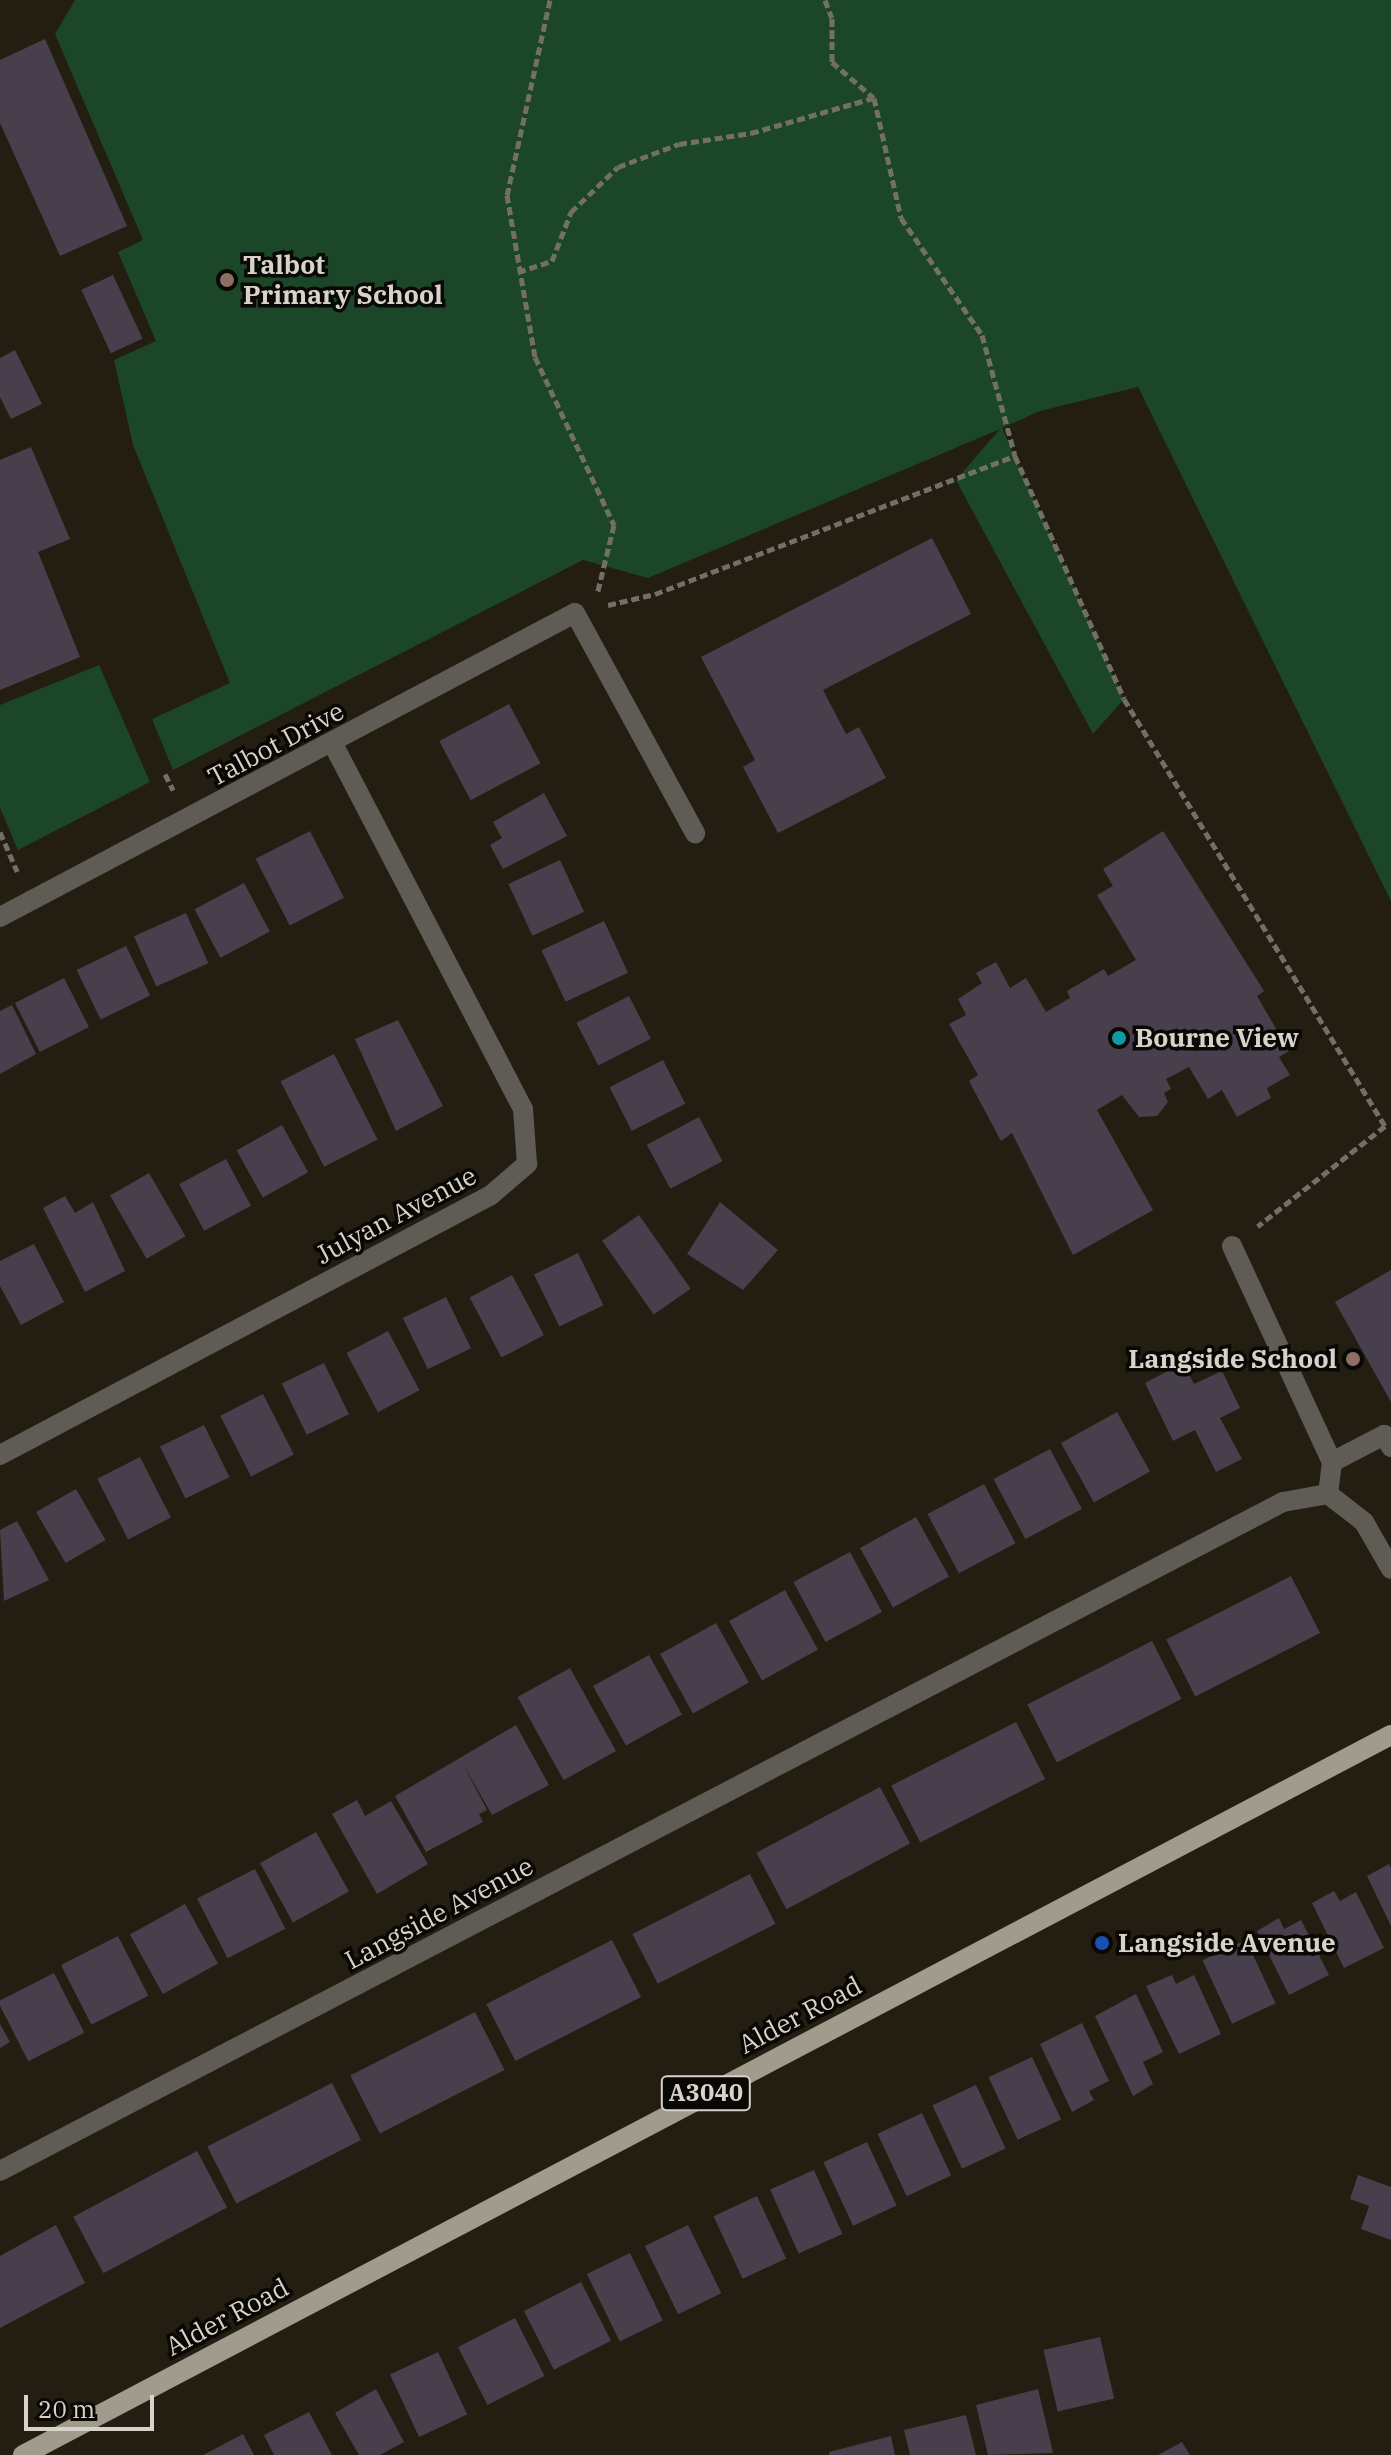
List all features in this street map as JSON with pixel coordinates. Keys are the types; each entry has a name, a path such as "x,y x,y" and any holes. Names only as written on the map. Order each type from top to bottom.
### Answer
{"main road":[{"name":"Alder Road","path":"23,2455 1391,1735"}],"street":[{"name":"Talbot Drive","path":"0,917 333,744 575,613"},
{"path":"575,613 695,833"},
{"name":"Julyan Avenue","path":"0,1455 491,1195 527,1164 523,1109 333,744"},
{"path":"1232,1246 1332,1462 1328,1494 1364,1522 1391,1569"},
{"path":"1332,1462 1384,1435 1391,1447"},
{"name":"Langside Avenue","path":"0,2171 1283,1502 1328,1494"}],"path":[{"path":"550,0 507,195 535,357 614,525 602,591 575,613"},
{"path":"825,0 832,18 832,62 874,98 901,218 982,335 1015,456 1124,699 1385,1126 1232,1246"},
{"path":"518,272 552,261 571,212 618,167 679,144 751,133 874,98"},
{"path":"575,613 655,594 1015,456"},
{"path":"0,832 10,854"}],"green space":[{"path":"75,0 1391,0 1391,901 1138,387 1040,411 1002,428 1124,699 1093,734 956,480 1000,429 648,578 583,560 173,770 152,719 230,683 133,445 114,360 156,341 118,252 143,240 55,34"},
{"path":"99,665 150,782 18,850 0,808 0,705"}],"building":[{"path":"45,39 127,226 60,256 0,123 0,60"},
{"path":"113,275 143,338 111,353 81,290"},
{"path":"15,350 42,404 11,419 0,397 0,358"},
{"path":"31,447 70,539 38,552 80,657 0,690 0,460"},
{"path":"932,538 971,614 823,690 846,734 859,727 886,778 778,833 743,767 755,760 701,657"},
{"path":"509,704 540,763 471,800 439,741"},
{"path":"544,793 567,836 503,869 490,845 502,838 493,822"},
{"path":"310,831 344,898 290,926 256,859"},
{"name":"Bourne View","path":"1163,831 1264,991 1257,996 1289,1051 1279,1057 1290,1075 1267,1088 1271,1098 1237,1117 1222,1090 1208,1099 1189,1067 1166,1079 1171,1089 1164,1093 1168,1102 1157,1116 1139,1117 1122,1095 1097,1110 1153,1210 1073,1255 1012,1133 1001,1141 969,1081 978,1075 949,1024 966,1015 958,999 982,983 976,973 996,962 1010,988 1026,978 1046,1012 1070,998 1067,991 1104,969 1108,976 1136,960 1097,895 1113,886 1103,869"},
{"path":"560,860 584,912 532,936 508,884"},
{"path":"244,883 270,932 220,958 195,909"},
{"path":"186,913 208,963 156,986 134,936"},
{"path":"604,921 628,973 566,1002 541,950"},
{"path":"126,946 150,995 101,1020 77,970"},
{"path":"64,978 89,1027 40,1052 15,1003"},
{"path":"629,996 651,1039 598,1066 576,1023"},
{"path":"12,1005 36,1054 0,1074 0,1011"},
{"path":"398,1020 443,1106 396,1131 355,1039"},
{"path":"334,1054 378,1140 324,1167 281,1081"},
{"path":"663,1060 685,1104 632,1131 610,1087"},
{"path":"699,1117 722,1161 670,1189 647,1145"},
{"path":"282,1125 308,1172 263,1197 237,1150"},
{"path":"226,1159 251,1206 204,1231 179,1184"},
{"path":"149,1173 186,1236 147,1259 110,1196"},
{"path":"65,1196 75,1213 93,1202 125,1271 85,1292 43,1208"},
{"path":"720,1202 778,1250 743,1290 687,1254"},
{"path":"639,1215 691,1289 654,1315 602,1241"},
{"path":"34,1244 64,1302 21,1325 0,1286 0,1261"},
{"path":"578,1253 603,1305 559,1327 534,1274"},
{"name":"Langside School","path":"1391,1270 1391,1402 1335,1302"},
{"path":"512,1275 544,1335 502,1358 470,1298"},
{"path":"446,1297 471,1348 428,1369 403,1318"},
{"path":"388,1331 419,1390 378,1412 347,1353"},
{"path":"324,1363 349,1414 307,1435 282,1384"},
{"path":"1183,1363 1194,1384 1222,1371 1240,1408 1220,1418 1242,1459 1216,1472 1195,1430 1173,1441 1145,1383"},
{"path":"263,1394 294,1455 251,1476 220,1416"},
{"path":"1117,1412 1150,1471 1094,1503 1061,1443"},
{"path":"204,1425 229,1477 185,1499 160,1446"},
{"path":"1050,1449 1082,1509 1025,1539 993,1479"},
{"path":"140,1457 171,1518 128,1539 97,1479"},
{"path":"984,1484 1015,1543 959,1573 927,1514"},
{"path":"76,1489 106,1540 66,1563 36,1512"},
{"path":"916,1517 949,1576 893,1608 860,1548"},
{"path":"17,1521 49,1580 4,1601 0,1530"},
{"path":"850,1552 882,1612 825,1642 793,1582"},
{"path":"1291,1576 1320,1633 1195,1697 1166,1640"},
{"path":"785,1590 818,1649 762,1681 729,1621"},
{"path":"716,1623 749,1682 693,1714 660,1654"},
{"path":"1152,1641 1182,1699 1057,1762 1027,1705"},
{"path":"649,1655 682,1714 626,1746 593,1686"},
{"path":"570,1668 616,1751 564,1780 518,1697"},
{"path":"1016,1722 1045,1779 920,1843 891,1786"},
{"path":"516,1725 549,1785 492,1815 462,1762 487,1810 479,1814 483,1822 426,1852 395,1796"},
{"path":"880,1787 910,1844 786,1909 756,1853"},
{"path":"357,1800 365,1816 391,1801 428,1864 377,1894 332,1814"},
{"path":"316,1832 349,1891 293,1923 260,1863"},
{"path":"1389,1864 1391,1868 1391,1926 1367,1876"},
{"path":"255,1869 285,1929 228,1958 197,1899"},
{"path":"750,1874 775,1924 658,1984 632,1934"},
{"path":"1334,1891 1340,1901 1356,1892 1384,1948 1344,1968 1312,1903"},
{"path":"185,1904 218,1963 163,1994 130,1935"},
{"path":"1279,1918 1284,1929 1301,1920 1329,1975 1289,1995 1257,1931"},
{"path":"118,1936 148,1996 91,2025 61,1965"},
{"path":"612,1940 641,1997 515,2061 486,2004"},
{"path":"1246,1940 1276,2003 1232,2024 1202,1960"},
{"path":"54,1973 84,2033 28,2061 0,2001"},
{"path":"1172,1975 1176,1984 1194,1975 1221,2034 1179,2054 1146,1986"},
{"path":"1136,1994 1163,2052 1143,2062 1153,2084 1133,2096 1095,2016"},
{"path":"475,2012 505,2070 380,2133 350,2076"},
{"path":"1082,2023 1109,2081 1089,2091 1094,2100 1072,2112 1040,2044"},
{"path":"0,2024 10,2042 0,2048"},
{"path":"1032,2057 1061,2120 1018,2140 988,2077"},
{"path":"332,2083 361,2140 236,2204 207,2147"},
{"path":"976,2085 1006,2148 962,2169 932,2105"},
{"path":"922,2113 951,2176 907,2196 878,2134"},
{"path":"867,2142 897,2205 853,2226 823,2162"},
{"path":"197,2151 227,2208 103,2273 73,2217"},
{"path":"814,2170 842,2234 799,2253 770,2190"},
{"path":"1358,2175 1391,2187 1391,2240 1361,2229 1369,2206 1350,2199"},
{"path":"757,2196 786,2259 743,2279 713,2216"},
{"path":"56,2225 85,2283 0,2328 0,2256"},
{"path":"688,2225 721,2293 678,2314 645,2246"},
{"path":"630,2253 663,2320 620,2341 587,2274"},
{"path":"581,2282 611,2341 554,2370 524,2311"},
{"path":"515,2318 545,2376 487,2405 458,2347"},
{"path":"1100,2337 1114,2398 1058,2411 1043,2350"},
{"path":"438,2352 467,2415 419,2437 390,2374"},
{"path":"376,2389 404,2442 380,2455 359,2455 335,2413"},
{"path":"1038,2389 1053,2453 988,2455 976,2405"},
{"path":"309,2412 332,2455 274,2455 264,2435"},
{"path":"966,2415 976,2455 910,2455 904,2430"},
{"path":"243,2434 254,2455 203,2455"},
{"path":"891,2436 895,2455 829,2455 829,2452"},
{"path":"1182,2442 1190,2455 1158,2455"}],"place":[{"name":"Talbot Primary School","path":"227,280"},
{"name":"Bourne View","path":"1119,1038"},
{"name":"Langside School","path":"1353,1359"},
{"name":"Langside Avenue","path":"1102,1943"}]}
